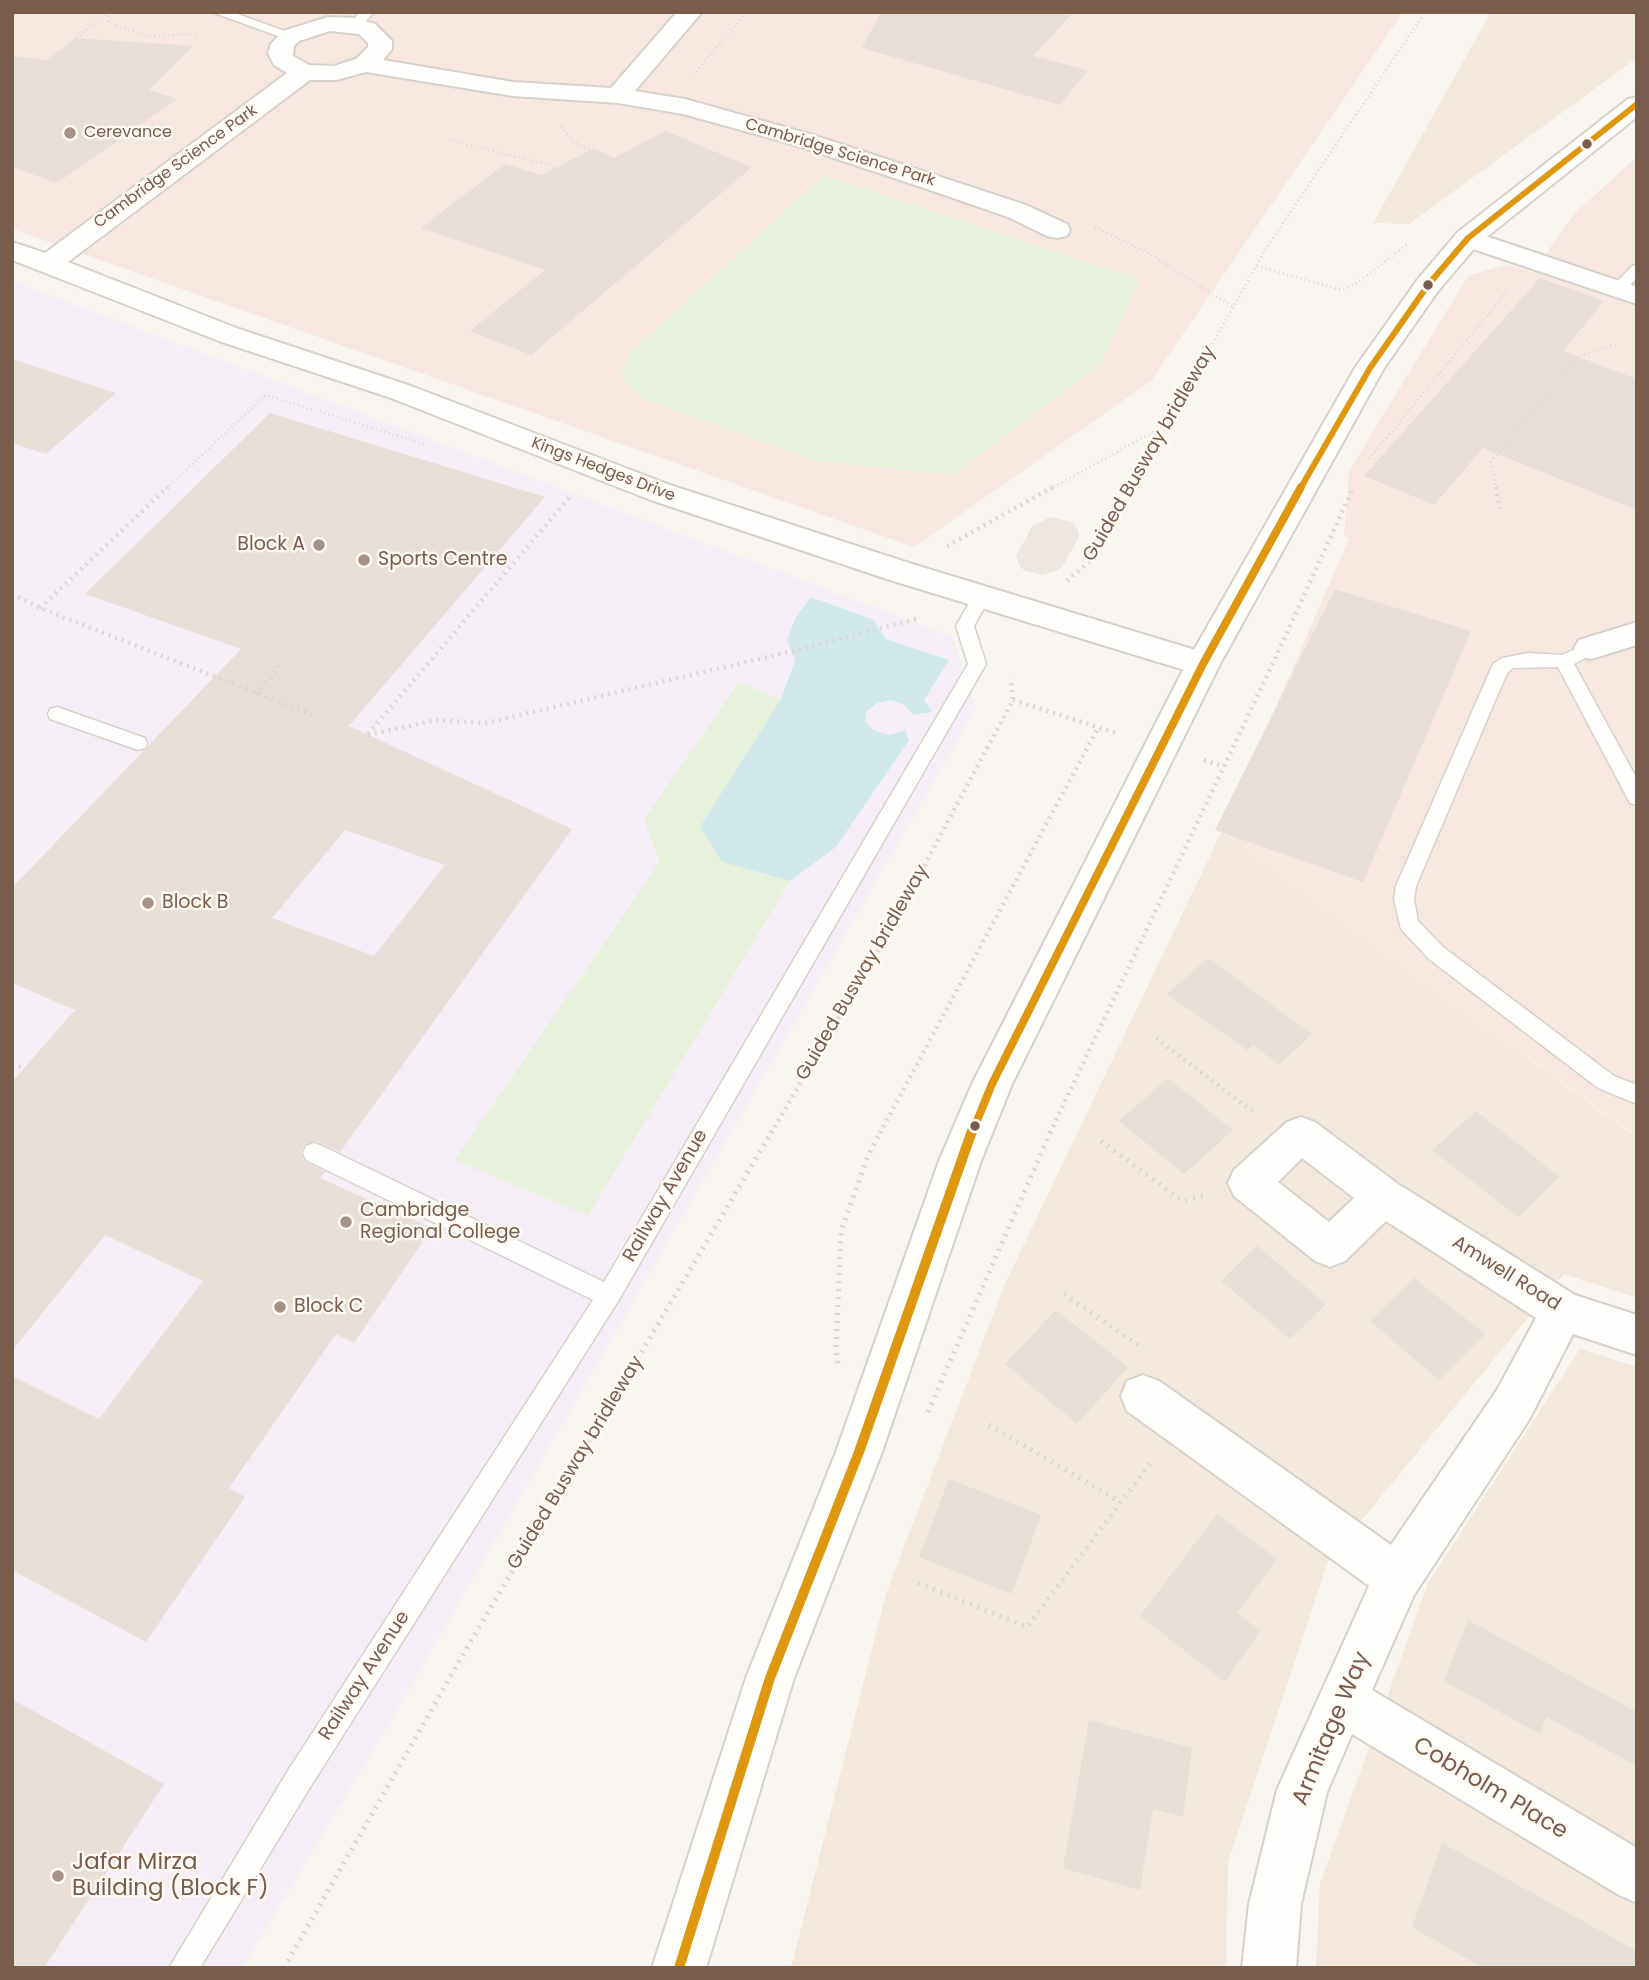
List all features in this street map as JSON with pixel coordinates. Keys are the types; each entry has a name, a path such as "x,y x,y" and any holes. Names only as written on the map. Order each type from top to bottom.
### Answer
{"street":[{"path":"618,96 690,12"},
{"path":"361,19 380,41 380,49 365,64 336,73 304,72 283,61 280,52 291,36 328,24 361,19"},
{"name":"Cambridge Science Park","path":"365,64 513,89 618,96 685,107 804,140 1017,211 1057,230"},
{"name":"Cambridge Science Park","path":"49,263 304,72"},
{"path":"679,1968 770,1678 859,1452 960,1161 992,1084 1203,664 1370,368 1427,285 1468,238 1637,104"},
{"path":"1468,238 1627,293"},
{"name":"Kings Hedges Drive","path":"12,250 229,335 401,392 659,492 901,572 1203,664"},
{"path":"1578,654 1637,633"},
{"path":"1301,1134 1249,1183 1330,1248 1383,1197"},
{"name":"Amwell Road","path":"1301,1134 1383,1197 1562,1311 1637,1335"},
{"name":"Armitage Way","path":"1269,1968 1275,1904 1302,1790 1397,1578 1513,1405 1562,1311"},
{"path":"1143,1396 1397,1578"},
{"name":"Cobholm Place","path":"1344,1701 1637,1877"}],"lane":[{"path":"218,12 291,36"},
{"path":"1627,293 1637,269"},
{"path":"965,626 981,597"},
{"name":"Railway Avenue","path":"183,1968 299,1779 609,1296 977,664 965,626"},
{"path":"1637,798 1578,654 1508,662 1499,669 1406,886 1404,899 1408,923 1436,953 1606,1082 1637,1095"},
{"path":"57,714 138,743"},
{"path":"314,1153 609,1296"}],"path":[{"path":"694,72 747,12"},
{"name":"Guided Busway bridleway","path":"1020,609 1033,584 1048,585 1070,581 1091,560 1288,214 1425,12"},
{"path":"76,38 107,13 109,23 148,36 206,34"},
{"path":"449,140 557,167"},
{"path":"1087,224 1148,253 1235,308"},
{"path":"1257,266 1340,290 1357,283 1424,231 1468,238"},
{"path":"1362,467 1534,259"},
{"path":"1500,509 1491,462 1579,356 1619,343"},
{"path":"40,608 266,395 433,447"},
{"path":"901,572 1167,424"},
{"path":"927,1415 1029,1177 1274,661 1357,479"},
{"path":"574,491 368,735 436,720 486,723 880,630 930,615 965,626"},
{"path":"12,594 40,608 313,715"},
{"name":"Guided Busway bridleway","path":"284,1968 461,1658 882,944 1013,700 1011,671 997,647 965,626"},
{"path":"257,694 282,664"},
{"path":"839,1365 836,1352 841,1231 868,1156 1098,728"},
{"path":"1156,1038 1264,1121 1301,1134"},
{"path":"12,1065 24,1068"},
{"path":"1101,1141 1182,1201 1249,1183"},
{"path":"1064,1294 1162,1362 1143,1396"},
{"path":"918,1583 1027,1627 1181,1424"},
{"path":"989,1426 1120,1502"}],"shaded area":[{"path":"12,12 1403,12 1151,381 914,547 12,229"},
{"path":"1491,12 1637,12 1637,58 1409,224 1373,223"},
{"path":"1637,157 1637,1137 1222,831 1349,539 1344,536 1349,471 1468,276 1508,264 1532,272 1577,211"},
{"name":"Cambridge Regional College","path":"12,281 952,637 976,708 382,1736 242,1968 12,1968"},
{"path":"1051,517 1072,522 1079,532 1079,537 1057,571 1042,575 1026,571 1020,567 1016,556 1033,525"},
{"path":"1222,831 1637,1138 1637,1298 1564,1274 1328,1561 1228,1862 1226,1968 791,1968 886,1594 1005,1284"},
{"path":"1580,1349 1637,1367 1637,1968 1316,1968 1320,1884 1428,1583"}],"green space":[{"path":"824,175 1140,279 1101,364 953,475 818,461 645,400 620,376 631,352"},
{"path":"739,682 781,699 700,827 722,862 790,881 588,1216 455,1160 660,862 644,820"}],"water":[{"path":"811,597 874,620 886,639 949,660 924,700 932,712 913,715 905,705 891,700 877,703 867,711 865,722 875,731 890,735 905,730 909,740 836,847 790,881 722,862 700,827 781,699 795,661 787,640 796,617"}],"building":[{"path":"881,12 1074,12 1033,56 1088,70 1060,105 862,48"},
{"name":"Cerevance","path":"76,38 193,46 149,90 177,99 57,183 12,167 12,56 46,60"},
{"path":"665,131 752,167 531,355 470,331 545,270 421,228 505,164 541,175 594,148 614,158"},
{"path":"1540,278 1604,301 1563,351 1637,379 1637,510 1483,448 1434,505 1364,476"},
{"path":"12,359 116,393 46,454 12,443"},
{"path":"270,413 545,497 349,726 572,829 340,1152 315,1141 304,1145 301,1152 304,1161 325,1172 320,1178 432,1228 354,1343 336,1334 229,1488 245,1497 146,1642 12,1570 12,1376 99,1419 203,1281 105,1235 12,1351 12,1082 75,1010 12,983 12,888 241,649 85,594","holes":["345,830 445,865 374,956 272,918"]},
{"path":"1335,589 1471,631 1363,882 1215,830"},
{"path":"1208,958 1312,1034 1279,1065 1253,1045 1247,1050 1167,994"},
{"path":"1168,1078 1233,1130 1184,1174 1119,1121"},
{"path":"1476,1111 1560,1177 1518,1217 1432,1150"},
{"path":"1257,1246 1326,1304 1290,1339 1221,1281"},
{"path":"1414,1278 1485,1334 1439,1380 1370,1321"},
{"path":"1056,1310 1128,1367 1077,1424 1005,1364"},
{"path":"949,1479 1041,1515 1012,1594 919,1557"},
{"path":"1217,1514 1277,1559 1237,1613 1260,1631 1225,1682 1140,1616"},
{"path":"1468,1620 1637,1712 1637,1766 1546,1717 1540,1734 1444,1681"},
{"name":"Jafar Mirza Building (Block F)","path":"12,1699 164,1784 44,1968 12,1968"},
{"path":"1089,1720 1192,1748 1183,1817 1153,1809 1140,1890 1063,1868"},
{"path":"1442,1843 1637,1951 1637,1968 1483,1968 1412,1927"}],"transit line":[{"path":"679,1968 770,1678 859,1452 960,1161 992,1084 1203,664 1370,368 1428,285 1468,238 1637,104"}],"place":[{"name":"Cerevance","path":"70,133"},
{"name":"Block A","path":"319,545"},
{"name":"Sports Centre","path":"364,560"},
{"name":"Block B","path":"148,903"},
{"name":"Cambridge Regional College","path":"346,1222"},
{"name":"Block C","path":"280,1307"},
{"name":"Jafar Mirza Building (Block F)","path":"58,1876"}]}
